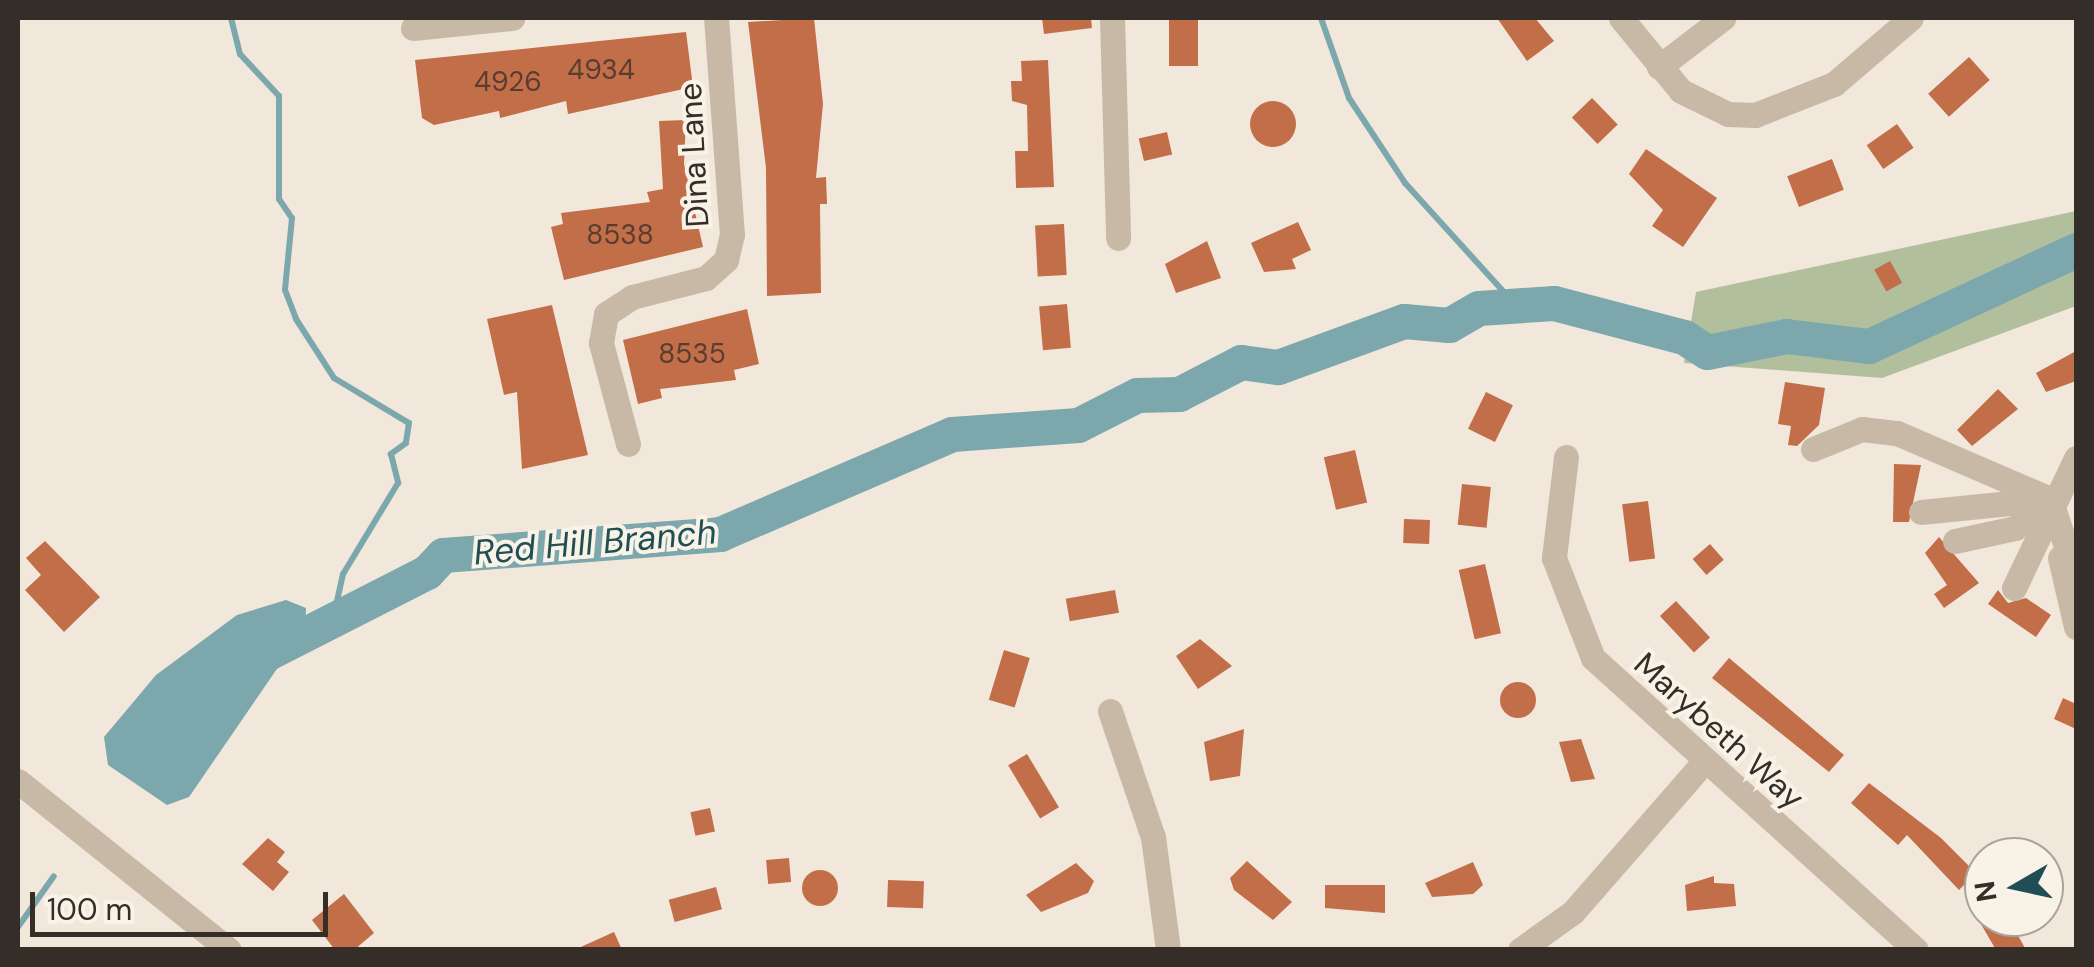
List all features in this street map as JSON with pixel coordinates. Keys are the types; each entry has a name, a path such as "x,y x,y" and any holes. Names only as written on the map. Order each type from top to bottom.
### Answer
{"street":[{"path":"413,28 501,18"},
{"name":"Dina Lane","path":"631,433 601,343 606,314 718,270 732,235 716,18"},
{"path":"1112,18 1118,238"},
{"path":"1621,18 1659,67 1704,106 1756,115 1834,84 1912,18"},
{"path":"1659,67 1722,18"},
{"path":"1813,449 1862,429 1897,434 2050,499 2076,576"},
{"name":"Marybeth Way","path":"1566,457 1554,558 1576,628 1616,686 1916,950"},
{"path":"2014,588 2050,499 2076,458"},
{"path":"1921,512 2050,499"},
{"path":"1955,541 2015,528 2050,499"},
{"path":"2050,499 2076,626"},
{"path":"1110,711 1153,837 1168,950"},
{"path":"1520,950 1573,912 1703,763"},
{"path":"18,781 229,950"}],"green space":[{"path":"2076,211 2076,306 1882,378 1684,363 1696,292"}],"water":[{"path":"286,600 306,608 305,628 189,797 167,805 108,765 104,737 156,675 237,615"}],"building":[{"path":"814,18 823,104 816,178 826,177 827,204 820,204 821,293 767,296 766,168 748,22"},
{"path":"1042,18 1091,18 1092,28 1044,34"},
{"path":"1169,18 1198,18 1198,66 1169,66"},
{"path":"1497,18 1535,18 1554,41 1527,61"},
{"path":"686,32 693,87 568,114 566,101 500,118 499,111 434,125 422,118 415,60"},
{"path":"1969,57 1990,80 1949,117 1928,94"},
{"path":"1048,60 1054,187 1016,188 1015,151 1028,151 1027,105 1012,101 1011,81 1022,81 1021,61"},
{"path":"1592,98 1618,125 1598,144 1572,117"},
{"path":"1273,101 1289,108 1296,124 1289,140 1273,147 1257,140 1250,124 1257,108"},
{"path":"686,120 684,164 703,247 564,280 551,227 563,224 561,213 650,202 647,192 663,189 659,121"},
{"path":"1897,124 1914,148 1883,169 1867,145"},
{"path":"1167,132 1172,154 1144,161 1139,139"},
{"path":"1646,149 1717,198 1683,247 1652,226 1663,210 1629,174"},
{"path":"1832,159 1844,190 1799,207 1787,176"},
{"path":"1298,222 1311,250 1292,259 1296,269 1264,272 1251,243"},
{"path":"1064,224 1067,275 1038,276 1035,226"},
{"path":"1207,241 1221,278 1176,293 1165,264"},
{"path":"1890,261 1902,283 1886,292 1874,270"},
{"path":"1067,304 1071,348 1043,350 1039,306"},
{"path":"552,305 588,455 522,469 517,392 504,395 487,319"},
{"path":"747,309 759,364 734,370 736,380 660,389 662,398 638,404 623,340"},
{"path":"2076,351 2076,381 2046,392 2036,373"},
{"path":"1785,382 1825,388 1819,425 1797,446 1788,445 1791,426 1778,424"},
{"path":"1998,389 2018,409 1972,446 1957,430"},
{"path":"1486,392 1513,405 1495,442 1468,429"},
{"path":"1355,450 1367,503 1336,510 1324,457"},
{"path":"1894,464 1921,465 1909,522 1893,522"},
{"path":"1462,484 1491,487 1487,528 1458,525"},
{"path":"1648,501 1655,559 1629,562 1622,504"},
{"path":"1404,519 1430,520 1429,544 1403,543"},
{"path":"1939,537 1979,583 1944,608 1934,594 1947,585 1925,553"},
{"path":"45,541 100,597 64,632 25,590 41,575 26,558"},
{"path":"1710,544 1724,560 1706,575 1693,559"},
{"path":"1485,564 1501,633 1475,639 1459,570"},
{"path":"1115,590 1119,613 1070,621 1066,599"},
{"path":"1998,590 2008,603 2026,598 2051,615 2036,637 1988,604"},
{"path":"1676,601 1710,638 1694,653 1660,616"},
{"path":"1200,639 1232,666 1198,689 1176,656"},
{"path":"1004,650 1030,658 1015,708 989,700"},
{"path":"1729,658 1844,755 1829,772 1712,678"},
{"path":"1518,682 1531,687 1536,700 1531,713 1518,718 1505,713 1500,700 1505,687"},
{"path":"2063,698 2076,704 2076,729 2054,719"},
{"path":"1244,729 1240,776 1210,781 1204,742"},
{"path":"1581,739 1595,779 1571,782 1559,742"},
{"path":"1027,754 1059,807 1040,818 1008,765"},
{"path":"1869,783 1941,838 1964,861 1964,885 1959,890 1907,835 1898,845 1851,803"},
{"path":"710,808 715,831 695,836 690,812"},
{"path":"268,838 285,852 277,862 289,872 273,891 242,864"},
{"path":"789,858 791,882 768,884 766,860"},
{"path":"1247,861 1292,902 1273,920 1234,890 1230,878"},
{"path":"1473,862 1483,885 1473,894 1432,897 1425,883"},
{"path":"1076,863 1094,881 1088,893 1041,912 1026,895"},
{"path":"820,870 833,875 838,888 833,901 820,906 807,901 802,888 807,875"},
{"path":"1714,876 1714,883 1734,884 1736,906 1687,911 1685,885"},
{"path":"888,880 924,881 923,908 887,907"},
{"path":"1325,885 1385,885 1385,913 1325,908"},
{"path":"716,887 722,909 675,922 669,900"},
{"path":"344,894 374,933 354,950 335,950 312,920"},
{"path":"614,932 622,950 574,950"},
{"path":"1988,937 2019,937 2026,950 1996,950"}],"waterway":[{"path":"231,18 240,54 279,96 279,199 292,218 285,290 296,319 334,378 409,423 406,443 391,454 398,483 343,574 333,619"},
{"path":"1321,18 1349,98 1405,183 1513,302"},
{"path":"268,653 427,572 443,555 720,534 952,434 1078,425 1137,395 1179,394 1241,362 1278,367 1404,321 1449,325 1479,308 1554,303 1684,337 1707,352 1786,336 1869,346 2076,250"},
{"name":"Red Hill Branch","path":"18,927 54,876"}]}
